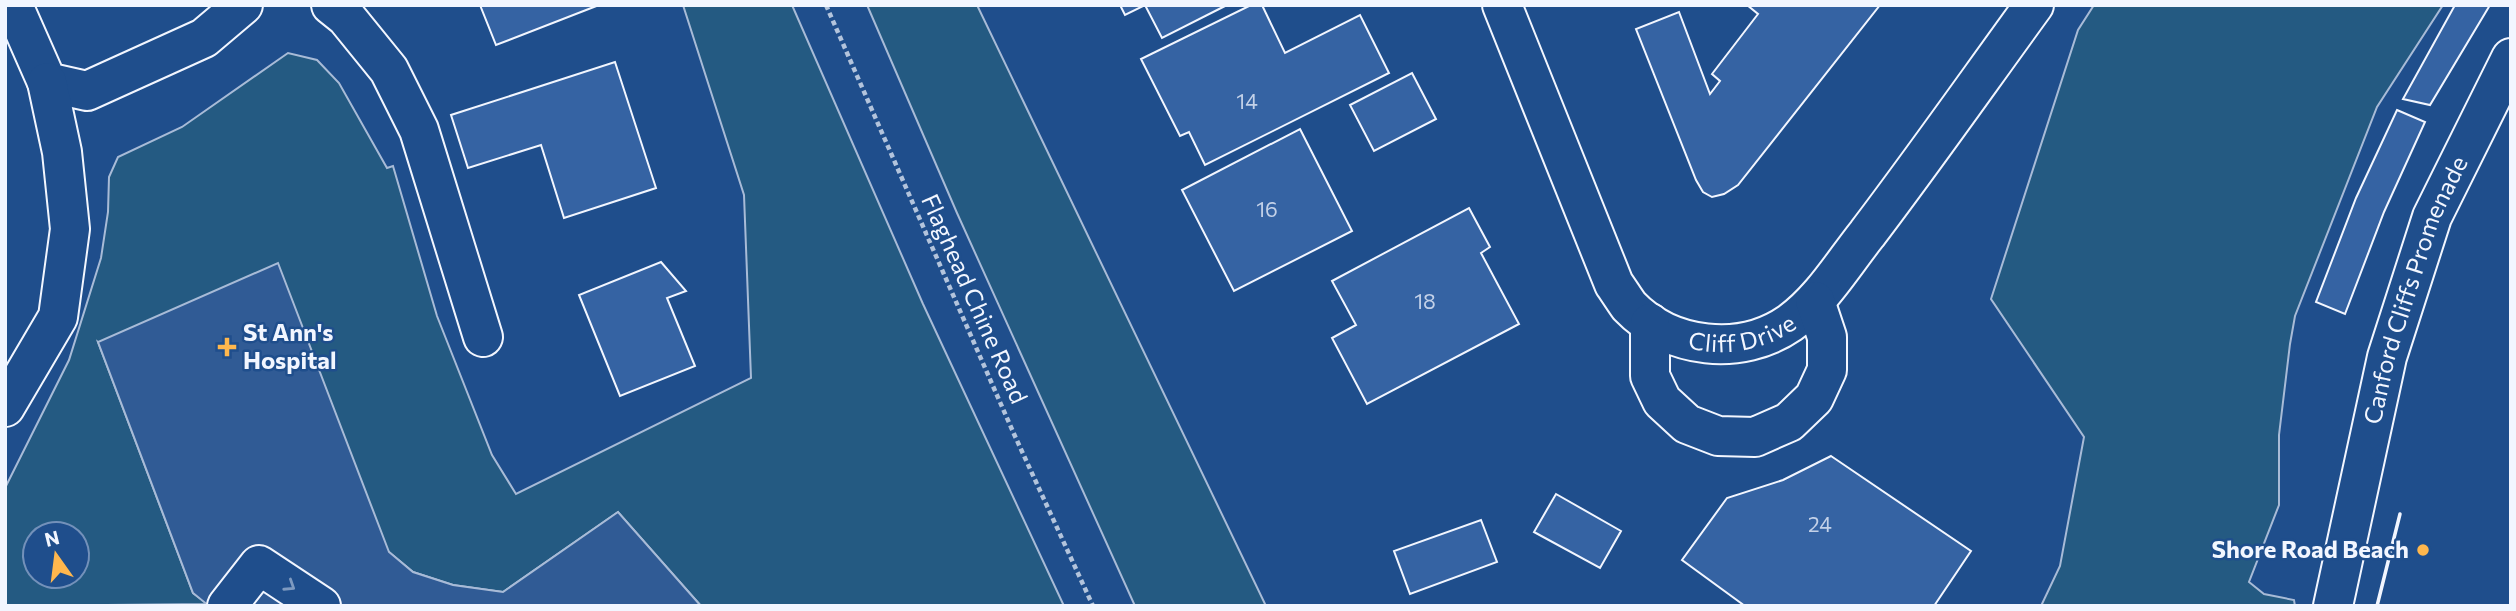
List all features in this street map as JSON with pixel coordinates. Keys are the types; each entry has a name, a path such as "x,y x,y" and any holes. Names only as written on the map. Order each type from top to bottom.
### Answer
{"street":[{"path":"5,407 58,317 69,229 62,152 47,82 13,5"},
{"path":"47,82 87,91 204,38 243,5"},
{"path":"331,5 346,17 389,69 419,130 483,337"},
{"name":"Cliff Drive","path":"1502,5 1614,284 1629,305 1650,323 1679,339 1708,345 1762,337 1790,323 1815,301 2034,5"},
{"name":"Canford Cliffs Promenade","path":"2333,606 2387,357 2432,217 2511,58"},
{"path":"1650,323 1650,376 1662,401 1687,424 1707,432 1718,436 1755,437 1789,422 1814,398 1827,370 1827,337 1815,301"},
{"path":"227,606 259,565 321,606"}],"path":[{"name":"Flaghead Chine Road","path":"826,5 1093,606"}],"shaded area":[{"name":"St Ann's Hospital","path":"683,5 792,5 923,304 1064,606 701,606 618,512 503,592 453,585 413,572 98,342 193,593 208,604 5,606 5,488 69,360 101,258 108,212 109,177 118,157 182,127 288,53 317,60 339,83 387,168 393,166 437,316 492,455 516,494 751,378 744,195"},
{"path":"867,5 977,5 1266,606 1135,606 957,213"},
{"path":"2094,5 2443,5 2377,107 2295,316 2279,435 2279,505 2249,582 2264,594 2294,600 2295,606 2041,606 2060,566 2084,437 1991,299 2078,30"},
{"path":"278,263 389,552 413,572 453,585 503,592 618,512 701,606 209,606 193,593 98,342"}],"building":[{"path":"480,5 599,5 496,45"},
{"path":"1120,5 1145,5 1125,15"},
{"path":"1145,5 1227,5 1162,38"},
{"path":"1251,5 1262,5 1285,53 1360,15 1389,73 1205,165 1189,132 1180,136 1141,59"},
{"path":"1747,5 1880,5 1738,185 1724,194 1712,197 1703,192 1696,180 1636,29 1679,12 1710,94 1720,81 1712,74 1758,14"},
{"path":"2455,5 2490,5 2430,105 2403,99"},
{"path":"615,62 656,188 564,218 541,145 468,168 451,115"},
{"path":"1412,73 1436,119 1374,151 1350,105"},
{"path":"2397,110 2425,122 2384,212 2345,314 2316,302 2356,198"},
{"path":"1300,129 1352,231 1234,291 1182,190"},
{"path":"1469,208 1490,247 1481,253 1519,324 1367,404 1332,338 1356,325 1332,281"},
{"path":"661,262 686,291 667,298 695,366 620,396 579,295"},
{"path":"1831,456 1971,551 1934,606 1745,606 1682,560 1727,498 1783,480"},
{"path":"1556,494 1621,531 1600,568 1534,532"},
{"path":"1481,520 1497,562 1410,594 1394,551"}],"wall":[{"path":"2377,606 2400,514"}],"place":[{"name":"St Ann's Hospital","path":"227,347"},
{"name":"Shore Road Beach","path":"2423,550"}]}
